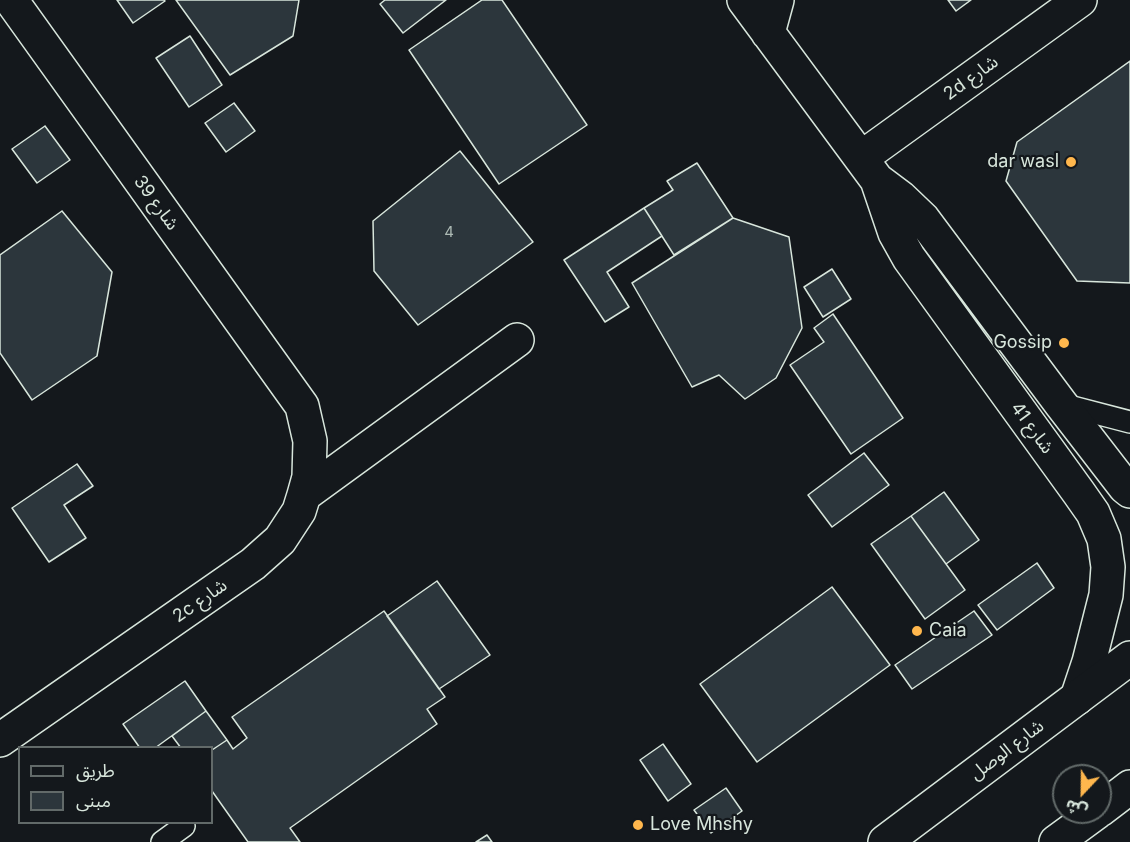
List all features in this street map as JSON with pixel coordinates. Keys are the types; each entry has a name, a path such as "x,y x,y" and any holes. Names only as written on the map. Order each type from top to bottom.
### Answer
{"street":[{"name":"شارع 39","path":"11,0 302,406"},
{"name":"شارع 41","path":"744,0 869,169 923,219 1061,404 1130,491"},
{"path":"768,33 777,0"},
{"name":"2d شارع","path":"869,169 1080,0"},
{"name":"شارع 41","path":"869,169 895,233 909,258 1093,513 1104,539 1108,567 1106,595 1077,698"},
{"path":"304,495 517,340"},
{"name":"2c شارع","path":"0,740 253,564 280,540 299,511 309,477 310,441 302,406"},
{"name":"شارع الوصل","path":"885,842 1130,658"},
{"path":"1112,800 1130,787"},
{"path":"1056,842 1080,824"}],"lane":[{"path":"1061,404 1130,422"},
{"path":"162,842 184,826"}],"building":[{"path":"117,0 164,0 165,1 133,23"},
{"path":"176,0 299,0 293,36 230,75"},
{"path":"385,0 446,0 403,33 380,4"},
{"path":"482,0 502,0 587,125 499,184 409,50"},
{"path":"948,0 971,0 956,11"},
{"path":"190,36 222,85 189,107 156,58"},
{"name":"dar wasl","path":"1130,61 1130,283 1077,281 1006,181 1017,142"},
{"path":"234,103 255,131 226,152 205,123"},
{"path":"45,126 70,160 37,183 12,149"},
{"path":"460,151 533,242 418,325 374,271 373,221"},
{"path":"697,163 733,218 674,255 644,208 673,190 667,181"},
{"path":"644,208 662,236 607,272 629,307 605,322 564,260"},
{"path":"62,211 112,272 97,356 32,400 0,353 0,255"},
{"path":"733,218 789,237 802,328 776,378 745,399 719,375 692,387 632,283"},
{"path":"832,269 851,299 823,317 804,287"},
{"path":"833,314 903,418 851,454 790,365 824,342 814,328"},
{"path":"864,453 889,485 832,527 808,495"},
{"path":"77,464 93,486 64,505 86,538 49,562 12,508"},
{"path":"944,492 979,540 946,564 911,516"},
{"path":"911,516 965,590 925,619 871,544"},
{"path":"1037,563 1054,588 997,630 978,605"},
{"path":"437,581 490,655 439,689 387,616"},
{"path":"832,587 890,665 757,762 700,684"},
{"path":"384,611 445,697 427,709 437,724 290,828 300,842 248,842 213,792 213,749 227,740 233,749 247,738 232,717"},
{"path":"974,611 992,635 912,689 895,665"},
{"path":"185,681 206,711 158,746 139,746 123,724"},
{"path":"206,711 227,740 213,749 213,746 180,746 172,736"},
{"path":"663,744 691,784 668,801 640,760"},
{"path":"726,788 742,811 711,833 694,810"},
{"path":"487,835 492,842 476,842"}],"place":[{"name":"dar wasl","path":"1071,162"},
{"name":"Gossip","path":"1064,343"},
{"name":"Caia","path":"917,631"},
{"name":"Love Mhshy","path":"638,825"}]}
